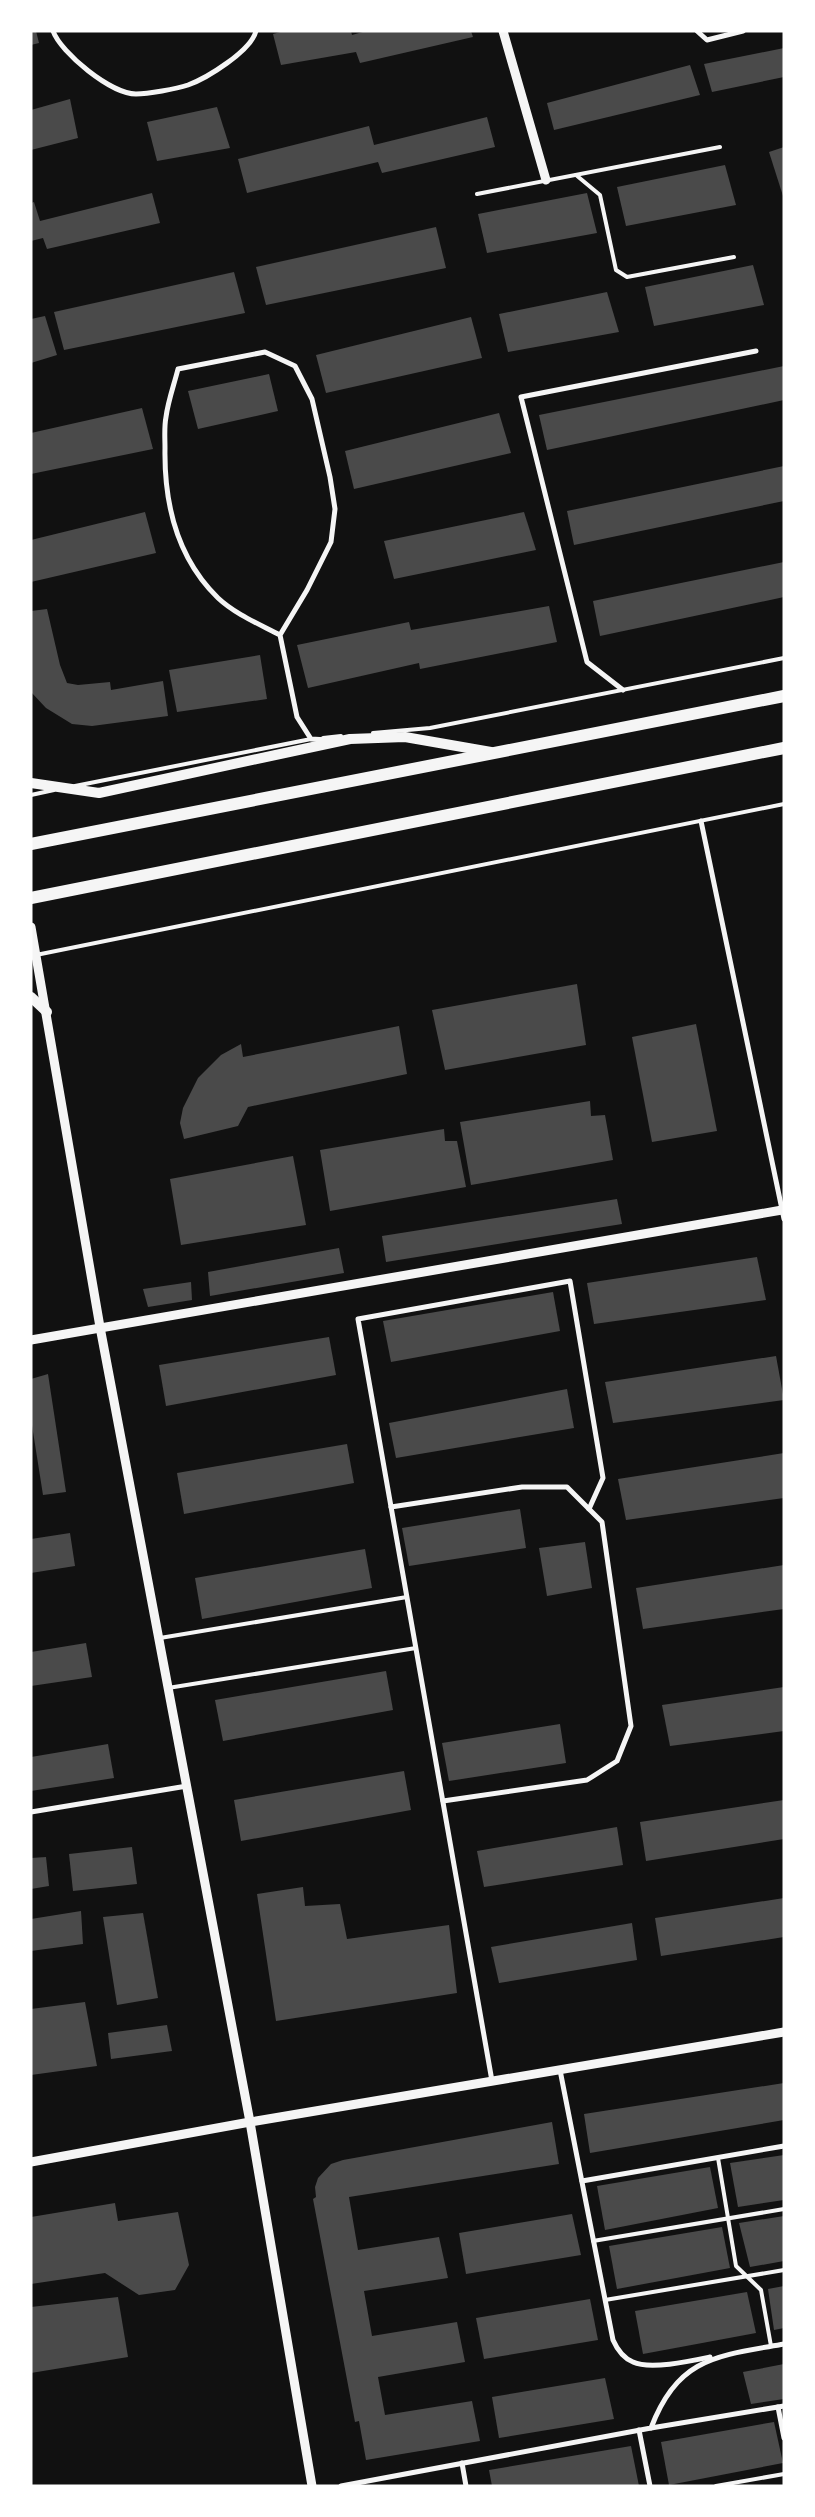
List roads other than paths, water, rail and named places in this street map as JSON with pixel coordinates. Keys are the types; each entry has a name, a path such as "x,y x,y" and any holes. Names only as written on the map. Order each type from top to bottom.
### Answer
{"main road":[{"path":"31,844 784,696"},
{"path":"31,783 99,793 339,741 405,737 497,753"},
{"path":"31,898 784,748"},
{"path":"31,996 47,1012"}],"street":[{"path":"53,31 56,40 82,66 104,82 134,95 188,85 223,66 254,38 256,31"},
{"path":"504,31 546,180"},
{"path":"697,31 707,40 743,31"},
{"path":"623,690 587,662 521,398 756,350"},
{"path":"280,634 246,618 219,599 193,570 177,538 168,499 165,466 166,418 178,369 265,352 295,366 312,399 330,477 335,509 331,542 307,590 280,634 297,717 310,739 339,741"},
{"path":"31,1340 783,1214 702,821"},
{"path":"31,928 34,956 47,1012 100,1327 250,2122 312,2486"},
{"path":"492,2081 358,1319 570,1280 603,1478 588,1509"},
{"path":"391,1507 522,1487 567,1487 602,1522 631,1726 616,1761 586,1780 443,1801"},
{"path":"31,1812 187,1786"},
{"path":"31,2162 250,2122 784,2032"},
{"path":"560,2070 612,2340 619,2352 634,2363 663,2364 784,2344"},
{"path":"582,2181 784,2146"},
{"path":"651,2428 662,2404 680,2378 718,2356"},
{"path":"340,2486 639,2430 781,2406 784,2438"},
{"path":"639,2430 650,2486"},
{"path":"462,2463 466,2486"}],"lane":[{"path":"477,194 720,146"},
{"path":"576,175 600,195 616,270 627,277 734,256"},
{"path":"31,795 310,739 430,728 784,658"},
{"path":"34,956 784,804"},
{"path":"159,1638 407,1598"},
{"path":"168,1688 416,1648"},
{"path":"718,2158 736,2266 761,2290 771,2346"},
{"path":"593,2241 784,2208"},
{"path":"605,2300 784,2270"},
{"path":"716,2486 784,2474"}]}
